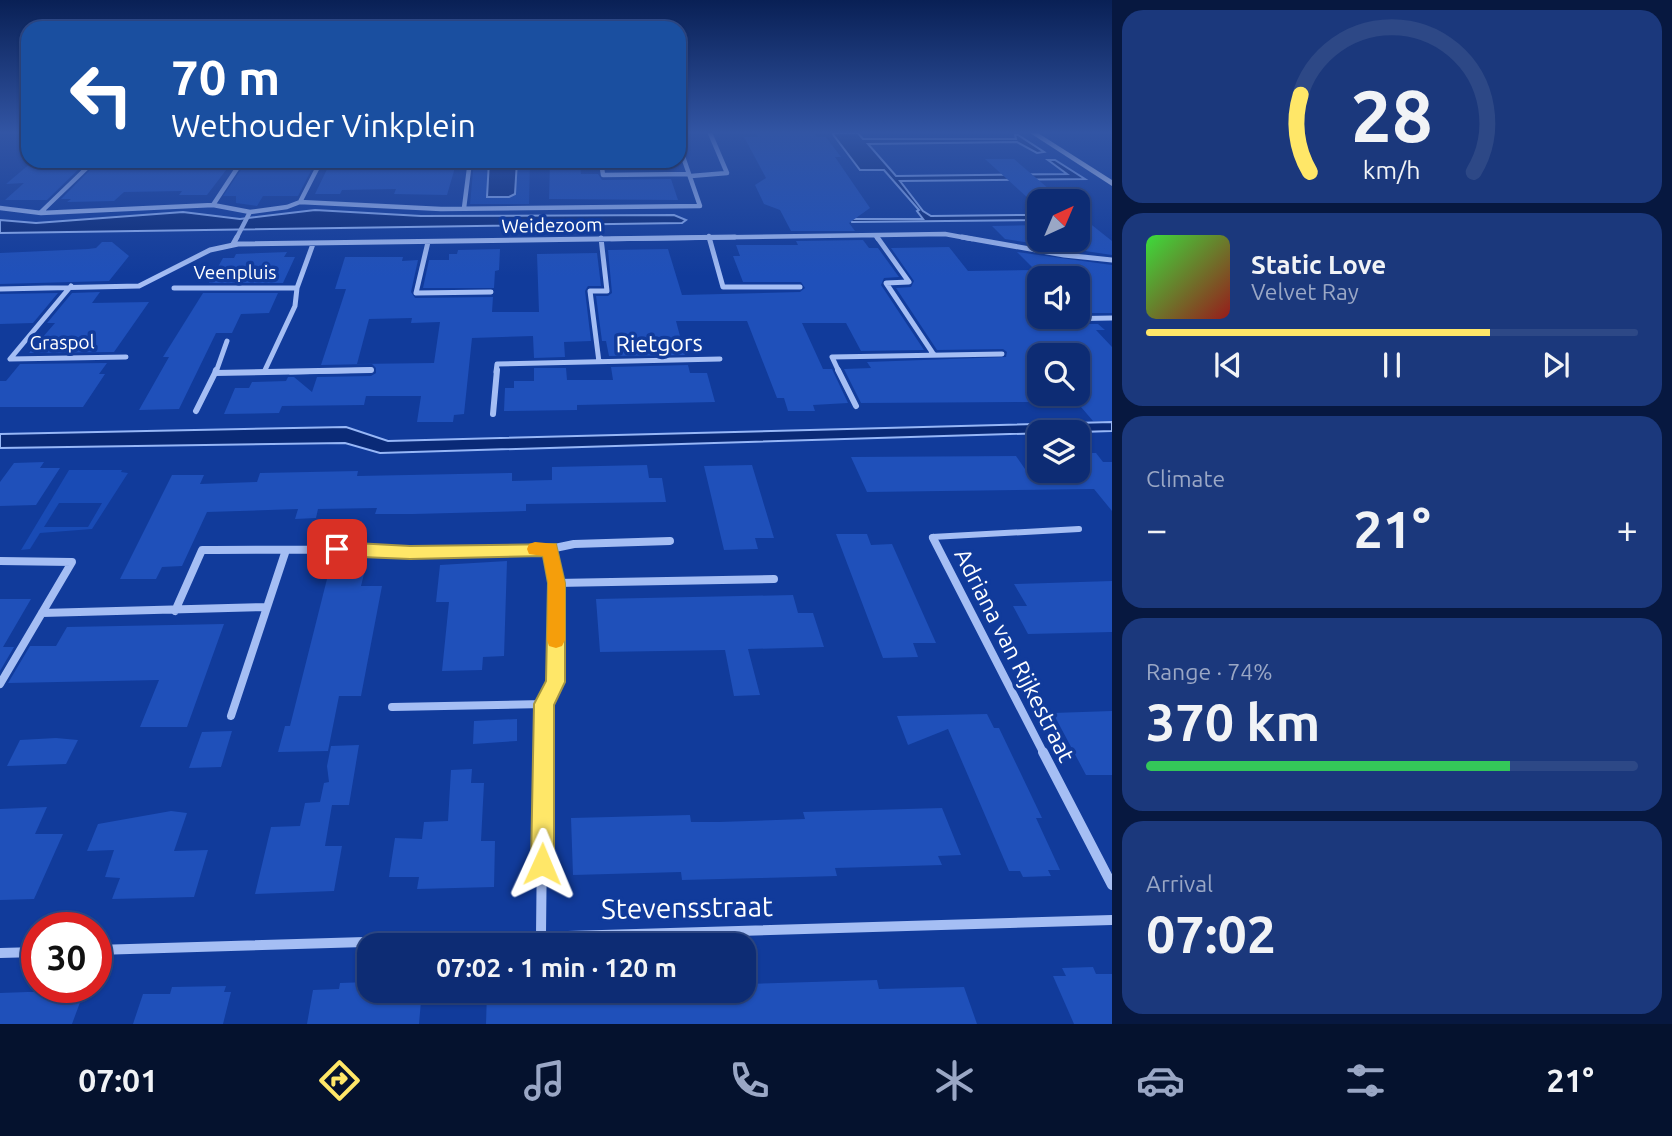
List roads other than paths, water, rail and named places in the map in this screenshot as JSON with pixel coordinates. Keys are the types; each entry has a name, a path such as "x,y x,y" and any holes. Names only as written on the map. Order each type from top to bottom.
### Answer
{"street":[{"path":"41,212 73,181"},
{"path":"213,205 229,181"},
{"path":"300,202 311,181"},
{"path":"464,208 467,181"},
{"path":"0,208 41,212 213,205 249,215 300,202 464,208 701,205 692,181"},
{"path":"233,244 249,215"},
{"name":"Weidezoom","path":"0,289 139,286 210,250 233,244 945,234 1064,255 1112,260"},
{"path":"709,236 723,287 800,287"},
{"path":"876,236 909,282 886,283 934,355"},
{"name":"Rietgors","path":"599,362 590,291 607,291 601,238"},
{"path":"428,242 416,293 491,292"},
{"name":"Veenpluis","path":"265,370 295,306 297,288 313,244"},
{"name":"Graspol","path":"71,286 10,359 126,357"},
{"name":"Veenpluis","path":"174,288 297,288"},
{"path":"1090,318 1112,318"},
{"path":"196,411 215,373 226,341"},
{"path":"856,406 832,357 1002,354"},
{"name":"Rietgors","path":"493,414 497,364 720,359"},
{"path":"215,373 371,370"},
{"name":"Adriana van Rijkestraat","path":"1079,529 932,537 1112,885"},
{"path":"175,611 202,550 363,549 410,552 550,549 574,544 670,541"},
{"path":"541,933 544,704 555,682 556,583 550,549"},
{"path":"231,716 286,550"},
{"path":"0,561 72,562 0,684"},
{"path":"556,583 774,579"},
{"path":"42,613 267,607"},
{"path":"392,707 544,704"},
{"name":"Stevensstraat","path":"617,933 1112,920"},
{"name":"Stevensstraat","path":"112,949 357,941"},
{"path":"0,953 21,952"}]}
